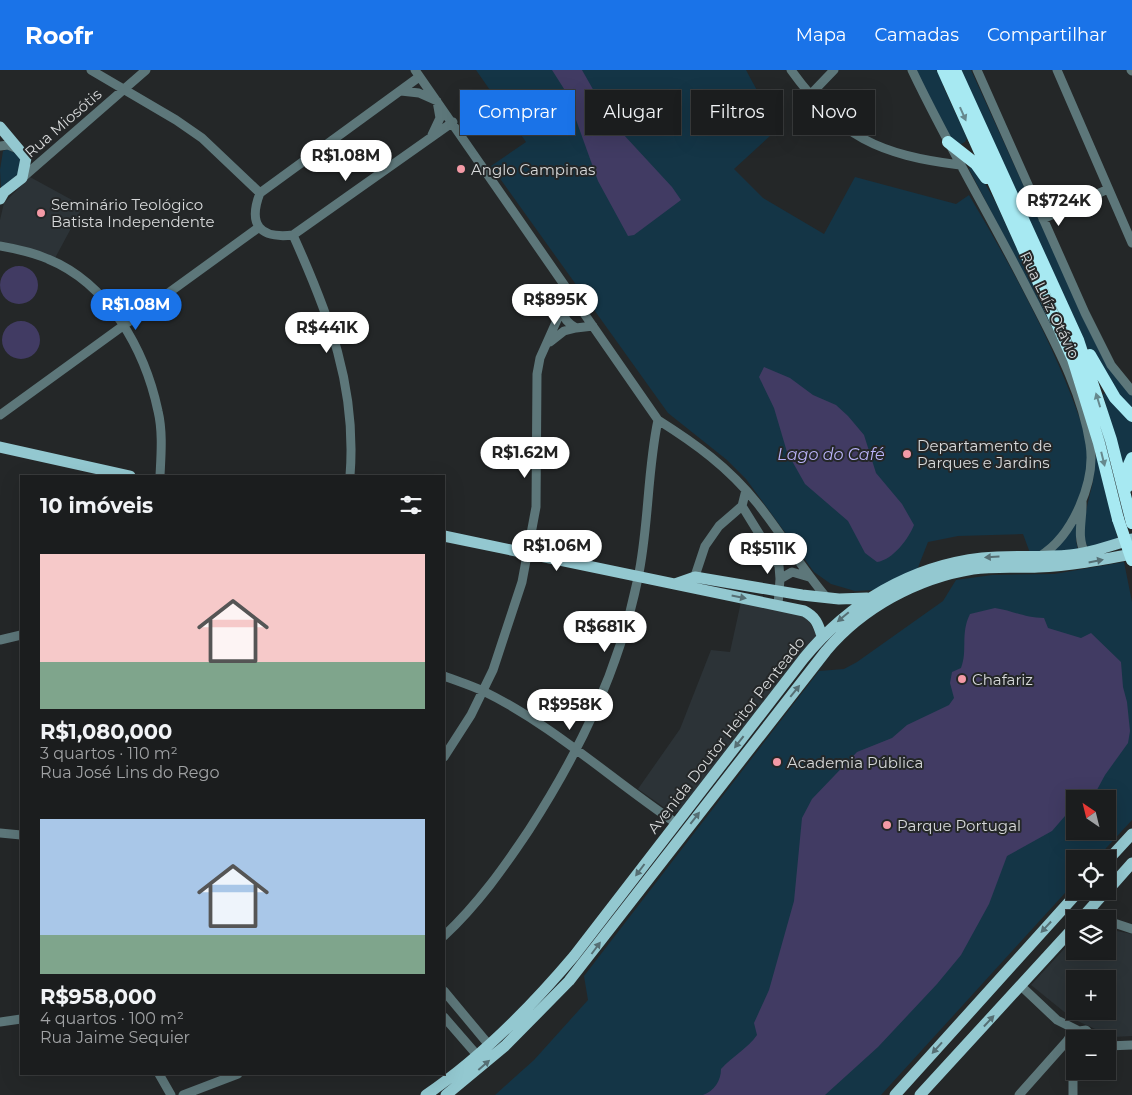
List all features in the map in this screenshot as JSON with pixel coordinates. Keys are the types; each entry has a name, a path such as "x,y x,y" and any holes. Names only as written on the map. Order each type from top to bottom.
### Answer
{"highway":[{"path":"943,70 1073,359 1099,443 1127,517"},
{"path":"955,70 1078,340 1110,440 1127,517"},
{"path":"948,142 976,164 1002,202"},
{"path":"1078,340 1115,398 1132,416"},
{"path":"1132,458 1126,477 1127,517 1132,560"}],"main road":[{"path":"0,128 22,154 22,178"},
{"name":"Rua Miosótis","path":"2,194 22,178"},
{"path":"0,447 126,475"},
{"path":"445,536 675,584 693,582 828,598 870,598"},
{"name":"Avenida Doutor Heitor Penteado","path":"426,1095 489,1045 530,1006 574,956 822,636 849,612 870,598 962,561 983,558 1085,553 1132,539"},
{"name":"Avenida Doutor Heitor Penteado","path":"446,1095 505,1046 569,981 839,636 911,583 974,569 1085,563 1132,554"},
{"path":"693,582 812,615 818,623 822,636"},
{"path":"760,714 762,720 771,721"},
{"path":"1116,851 1132,834"},
{"path":"1116,880 1132,862 1126,853 1132,839"},
{"path":"895,1095 1071,900"},
{"path":"1090,909 1098,900"},
{"path":"920,1095 1066,936"}],"street":[{"path":"91,70 125,89 202,138 260,193"},
{"name":"Rua Miosótis","path":"22,178 146,70"},
{"path":"790,70 805,90"},
{"path":"815,90 834,70"},
{"name":"Rua Luíz Otávio","path":"912,70 960,165 1049,330 1076,395 1091,454 1090,479 1082,501 1059,540 1040,556"},
{"path":"977,70 1085,313 1111,365 1132,391"},
{"path":"1057,70 1132,243"},
{"path":"453,122 293,235 280,237 267,234 258,228 254,216 260,193 401,91 417,73 453,122 658,420 716,459 746,490 809,577 828,598"},
{"path":"401,91 419,93 438,101"},
{"path":"432,135 440,118 438,101"},
{"path":"857,135 898,154 960,165"},
{"path":"0,146 8,146 34,163 40,162"},
{"path":"1043,219 1108,189"},
{"path":"0,415 258,228"},
{"path":"293,235 323,304 338,346 350,412 352,443 350,475"},
{"path":"0,246 26,251 50,259 104,299 124,325 143,363 159,412 160,475"},
{"path":"445,755 483,692 511,620 522,582 536,507 537,374 546,346 561,311 566,288"},
{"path":"561,311 565,320 576,328"},
{"path":"546,346 558,335 576,328 593,326"},
{"path":"445,935 469,912 502,871 557,786 577,750 602,697 620,649 638,576 649,469 658,420"},
{"path":"693,582 705,546 720,526 742,506 746,490"},
{"path":"1082,501 1083,514 1079,536 1085,553"},
{"path":"742,506 778,566 780,579 778,605"},
{"path":"780,579 792,572 809,577"},
{"path":"0,640 20,635"},
{"path":"445,676 483,692 521,713 577,750 676,823"},
{"path":"0,833 20,835"},
{"path":"1116,924 1132,929"},
{"path":"1021,986 1057,1020 1077,1030"},
{"path":"445,993 489,1045"},
{"path":"445,1018 477,1055"},
{"path":"0,1022 20,1019"},
{"path":"1057,1020 1066,1036"},
{"path":"1019,1095 1066,1042"},
{"path":"1116,1045 1132,1045"},
{"path":"1053,1056 1066,1055"},
{"path":"161,1075 171,1095"},
{"path":"183,1095 235,1075"},
{"path":"1073,1095 1074,1080"}],"shaded area":[{"name":"Lago do Café","path":"476,70 746,70 757,90 691,90 691,135 771,135 734,169 763,198 824,234 855,177 956,204 969,195 1037,318 1071,395 1085,436 1088,452 1088,469 1078,499 1061,533 1048,547 1030,553 1023,534 958,536 928,542 917,570 874,590 855,591 831,584 814,572 746,479 727,460 668,413 491,166 526,142 521,135 575,135 575,90 490,90"},
{"path":"916,70 940,70 944,79 943,86 967,138 965,142 959,145 950,139"},
{"path":"959,70 971,70 1090,332 1109,368 1132,395 1132,413 1081,339"},
{"path":"8,149 20,156 22,171 1,188 0,170 3,151"},
{"path":"974,164 996,203 1066,356 969,169"},
{"name":"Seminário Teológico Batista Independente","path":"30,177 83,206 54,260 21,246 0,241 0,220 4,203"},
{"path":"1106,393 1132,420 1132,451 1126,463 1121,462 1103,394"},
{"path":"1097,455 1118,540 1088,547 1085,541 1084,525 1093,481 1093,465"},
{"path":"1078,518 1076,540 1078,551 1051,552"},
{"name":"Parque Portugal","path":"1124,562 1132,602 1132,820 1116,837 1116,790 1066,790 1066,840 1114,840 1104,850 1066,850 1066,892 881,1095 495,1095 534,1060 588,1000 584,976 819,671 844,669 857,662 943,601 956,580 992,575 1054,574"},
{"path":"741,602 807,617 817,636 682,810 672,813 638,789 680,729 711,650 730,652"},
{"path":"1116,930 1132,934 1132,1036 1116,1037 1116,1030 1097,1030 1075,1020 1116,1020 1116,970 1066,970 1066,1013 1031,985 1066,947 1066,960 1116,960"}],"water":[{"path":"552,70 582,70 593,90 585,90 585,135 624,135 672,187 681,200 634,235 628,236 598,181 575,117 575,90 565,90"},
{"path":"19,266 26,267 32,272 37,278 37,292 32,298 26,303 19,304 12,303 6,298 1,292 0,285 1,278 6,272 12,267"},
{"path":"21,321 28,322 34,327 39,333 39,347 34,353 28,358 21,359 14,358 8,353 3,347 2,340 3,333 8,327 14,322"},
{"name":"Lago do Café","path":"764,367 790,378 813,395 836,405 864,435 876,473 902,504 914,525 904,542 889,557 877,562 865,553 848,521 805,484 787,452 774,408 759,377"},
{"path":"995,608 1031,617 1044,618 1048,628 1081,638 1091,633 1121,662 1130,731 1128,743 1105,775 1097,790 1066,790 1066,816 1052,831 1007,856 989,904 961,955 937,984 878,1047 825,1095 703,1095 716,1085 720,1078 721,1069 757,1035 754,1023 769,990 794,901 802,818 812,799 857,752 892,738 907,725 949,705 954,698 950,683 952,672 961,668 963,662 965,628 970,614"}],"place":[{"name":"Anglo Campinas","path":"461,169"},
{"name":"Seminário Teológico Batista Independente","path":"41,213"},
{"name":"Departamento de Parques e Jardins","path":"907,454"},
{"name":"Chafariz","path":"962,679"},
{"name":"Academia Pública","path":"777,762"},
{"name":"Parque Portugal","path":"887,825"}]}
